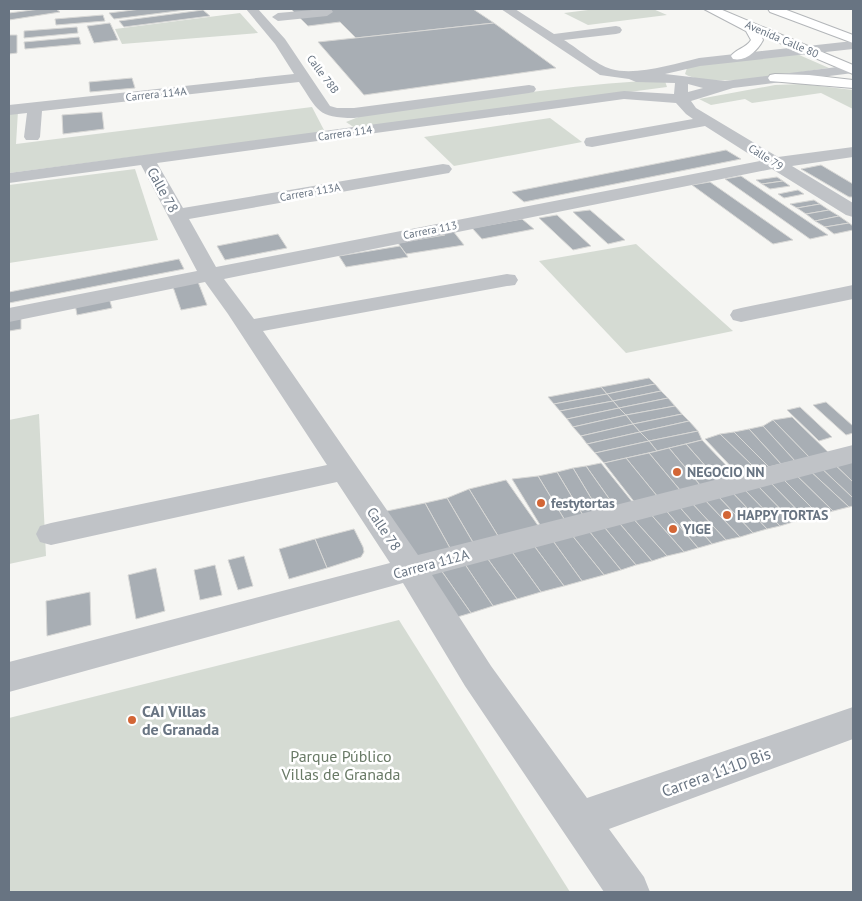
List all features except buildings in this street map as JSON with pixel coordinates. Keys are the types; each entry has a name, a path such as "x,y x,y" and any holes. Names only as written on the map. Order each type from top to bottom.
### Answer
{"highway":[{"name":"Avenida Calle 80","path":"710,9 733,14 825,48 853,70"},
{"name":"Avenida Calle 80","path":"774,9 819,25 851,45"},
{"name":"Avenida Calle 80","path":"760,12 851,45"},
{"name":"Avenida Calle 80","path":"733,14 853,70"},
{"path":"733,14 751,29 757,40 750,50 738,56"},
{"path":"819,25 853,32"},
{"path":"775,78 809,78 853,70"}],"street":[{"name":"Calle 78B","path":"252,9 280,42 325,109 335,113 343,107"},
{"path":"507,9 606,76"},
{"path":"275,13 327,12"},
{"path":"275,13 290,32"},
{"path":"551,38 616,30"},
{"path":"681,74 699,62 738,56 851,45"},
{"path":"681,74 681,99 732,84"},
{"path":"590,82 606,76 646,77 681,74 704,84 732,84 775,78"},
{"name":"Carrera 114A","path":"9,110 304,77"},
{"name":"Carrera 114","path":"343,107 368,112 390,107 542,88"},
{"name":"Carrera 114","path":"9,178 624,95 681,99"},
{"name":"Calle 79","path":"681,99 691,111 853,212"},
{"path":"72,103 70,111 102,108"},
{"path":"32,137 35,107"},
{"path":"339,134 332,128 332,122 343,107"},
{"path":"592,142 708,122"},
{"name":"Carrera 113","path":"9,314 775,163 853,152"},
{"name":"Calle 78","path":"147,160 209,274 248,327 411,569 478,676 629,892"},
{"name":"Carrera 113A","path":"177,215 443,169"},
{"path":"248,327 507,280"},
{"path":"741,315 853,292"},
{"name":"Carrera 112A","path":"9,677 411,569 853,454"},
{"path":"51,534 344,471"},
{"name":"Carrera 111D Bis","path":"578,821 853,723"}],"green space":[{"path":"596,9 653,9 667,15 588,25 564,13"},
{"path":"240,13 258,33 122,44 115,29"},
{"path":"797,54 829,68 733,80 697,78 685,74 687,68 694,66"},
{"path":"665,81 667,87 355,128 346,122 361,116 502,96 572,87"},
{"path":"802,84 853,90 853,109 821,93 752,103 745,99 711,105 699,99 775,85"},
{"path":"312,107 325,132 9,173 9,112 18,111 16,144"},
{"path":"550,118 582,142 454,166 424,137"},
{"path":"135,169 158,240 9,263 9,185"},
{"path":"636,244 733,331 626,353 539,261"},
{"path":"39,414 46,556 9,564 9,420"},
{"name":"Parque Público Villas de Granada","path":"399,620 570,892 9,892 9,718"}],"place":[{"name":"NEGOCIO NN","path":"677,472"},
{"name":"festytortas","path":"541,503"},
{"name":"HAPPY TORTAS","path":"727,515"},
{"name":"YIGE","path":"673,529"},
{"name":"CAI Villas de Granada","path":"132,720"}]}
